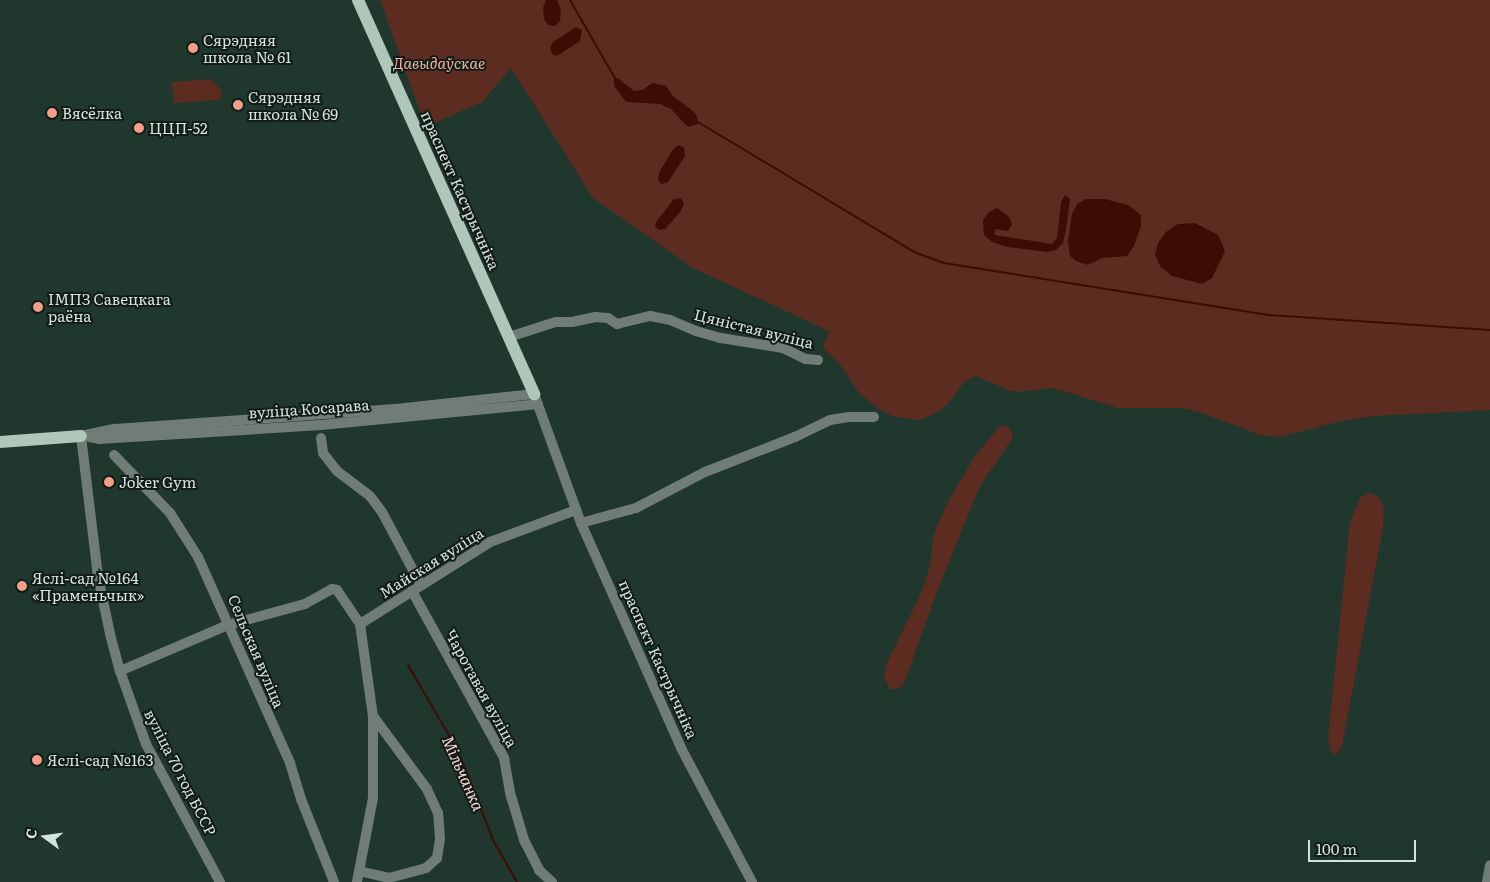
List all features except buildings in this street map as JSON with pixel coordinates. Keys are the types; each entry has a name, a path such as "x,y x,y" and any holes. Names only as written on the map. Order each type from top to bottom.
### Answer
{"main road":[{"name":"праспект Кастрычніка","path":"358,0 536,399"},
{"name":"вуліца Косарава","path":"0,442 81,436"}],"street":[{"name":"Цяністая вуліца","path":"509,337 556,322 572,322 595,317 608,318 617,324 650,316 670,320 696,331 721,338 783,348 806,359 818,360"},
{"name":"вуліца Косарава","path":"81,436 115,429 536,399"},
{"name":"праспект Кастрычніка","path":"536,399 581,523 680,748 752,882"},
{"path":"581,523 636,508 705,472 795,437 830,420 849,417 874,418"},
{"name":"вуліца 70 год БССР","path":"81,436 98,577 110,638 120,671 146,744 220,882"},
{"name":"Чаротавая вуліца","path":"322,438 323,453 337,471 370,496 382,512 416,588 504,758 511,796 524,840 539,870 552,882"},
{"name":"Сельская вуліца","path":"114,455 170,513 212,584 228,625 290,763 301,800 334,882"},
{"name":"Майская вуліца","path":"360,624 490,542 576,510"},
{"path":"120,671 228,625 305,604 332,588 342,597 360,624 372,716 373,798 357,882"},
{"path":"359,871 394,880 426,868 434,862 439,853 438,813 427,789 372,716"},
{"path":"1487,882 1490,865"}],"green space":[{"name":"Давыдаўскае","path":"380,0 1490,0 1490,410 1374,416 1346,420 1279,437 1260,435 1199,412 1182,408 1118,408 1050,388 1020,392 1008,390 976,376 964,382 941,410 930,416 918,420 895,417 882,411 859,393 839,363 823,348 829,331 693,268 593,198 511,68 482,102 430,125 422,117"},
{"path":"210,79 222,91 220,100 174,103 172,82"},
{"path":"1006,425 1013,433 1012,439 980,486 938,589 903,686 890,689 884,677 886,665 923,589 931,561 933,537 937,525 950,498 975,456 999,427"},
{"path":"1369,493 1378,496 1384,508 1383,527 1342,746 1336,755 1332,754 1328,738 1350,523 1360,497"}],"shaded area":[{"path":"546,0 557,0 561,10 560,21 555,26 548,25 544,19 543,8"},
{"path":"576,27 582,30 580,41 557,56 552,54 550,48 553,42"},
{"path":"618,78 634,91 642,90 653,83 666,86 673,96 694,112 697,116 698,124 688,127 671,109 660,104 626,102 614,86 614,79"},
{"path":"678,145 684,147 685,156 668,182 661,184 658,180 659,173 672,151"},
{"path":"1065,195 1070,199 1066,230 1063,243 1056,250 1047,252 1008,247 992,242 984,235 983,220 989,212 997,208 1009,217 1012,224 1008,231 995,229 995,235 1052,244 1057,238 1061,202"},
{"path":"681,198 684,203 681,211 665,229 659,230 655,227 656,222 674,199"},
{"path":"1086,199 1105,199 1128,205 1141,215 1141,226 1134,246 1127,256 1102,258 1088,265 1076,261 1070,256 1068,241 1072,214 1077,204"},
{"path":"1195,223 1218,235 1225,251 1212,278 1202,284 1172,276 1160,266 1155,255 1158,243 1166,232 1178,224"}],"waterway":[{"path":"570,0 616,80"},
{"path":"698,122 914,252 944,263 1270,315 1490,330"},
{"name":"Мільчанка","path":"408,665 458,751 494,842 517,882"}],"place":[{"name":"Сярэдняя школа № 61","path":"193,48"},
{"name":"Сярэдняя школа № 69","path":"238,105"},
{"name":"Вясёлка","path":"52,113"},
{"name":"ЦЦП-52","path":"139,128"},
{"name":"ІМПЗ Савецкага раёна","path":"38,307"},
{"name":"Joker Gym","path":"109,482"},
{"name":"Яслі-сад №164 «Праменьчык»","path":"22,586"},
{"name":"Яслі-сад №163","path":"37,760"}]}
